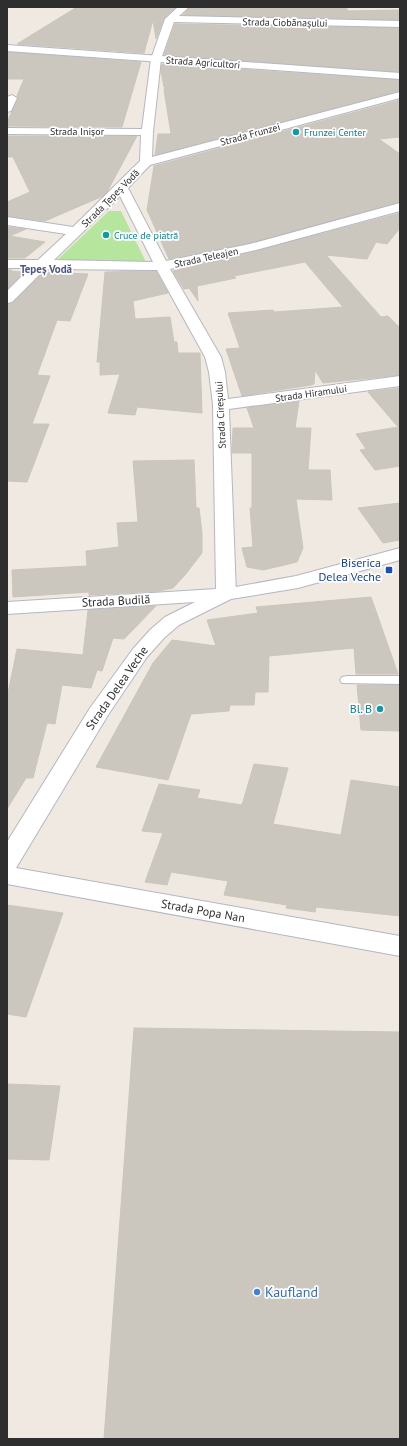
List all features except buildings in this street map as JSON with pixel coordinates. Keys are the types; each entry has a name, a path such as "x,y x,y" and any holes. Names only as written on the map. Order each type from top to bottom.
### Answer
{"street":[{"path":"170,19 184,7"},
{"name":"Strada Ciobănașului","path":"170,19 400,24"},
{"name":"Strada Țepeș Vodă","path":"7,299 41,264 122,188 146,162 147,132 156,59 170,19"},
{"name":"Strada Agricultori","path":"7,48 400,76"},
{"name":"Strada Frunzei","path":"146,162 400,95"},
{"path":"7,109 12,98"},
{"name":"Strada Inișor","path":"7,131 147,132"},
{"name":"Strada Cireșului","path":"122,188 162,266 213,357 217,372 221,405 226,594"},
{"name":"Strada Teleajen","path":"7,264 162,266 216,256 400,207"},
{"path":"7,221 76,232"},
{"name":"Strada Hiramului","path":"221,405 400,381"},
{"name":"Strada Delea Veche","path":"7,862 98,713 140,652 157,634 172,622 200,606 226,594 298,582 400,554"},
{"name":"Strada Budilă","path":"7,608 226,594"},
{"name":"Strada Popa Nan","path":"7,875 400,946"}],"lane":[{"path":"347,680 400,680"}],"green space":[{"path":"109,211 121,211 146,262 57,260"}],"place":[{"name":"Frunzei Center","path":"296,132"},
{"name":"Cruce de piatră","path":"106,235"},
{"name":"Biserica Delea Veche","path":"389,570"},
{"name":"Bl. B","path":"380,709"},
{"name":"Kaufland","path":"257,1292"}],"district":[{"name":"Țepeș Vodă","path":"46,269"}]}
